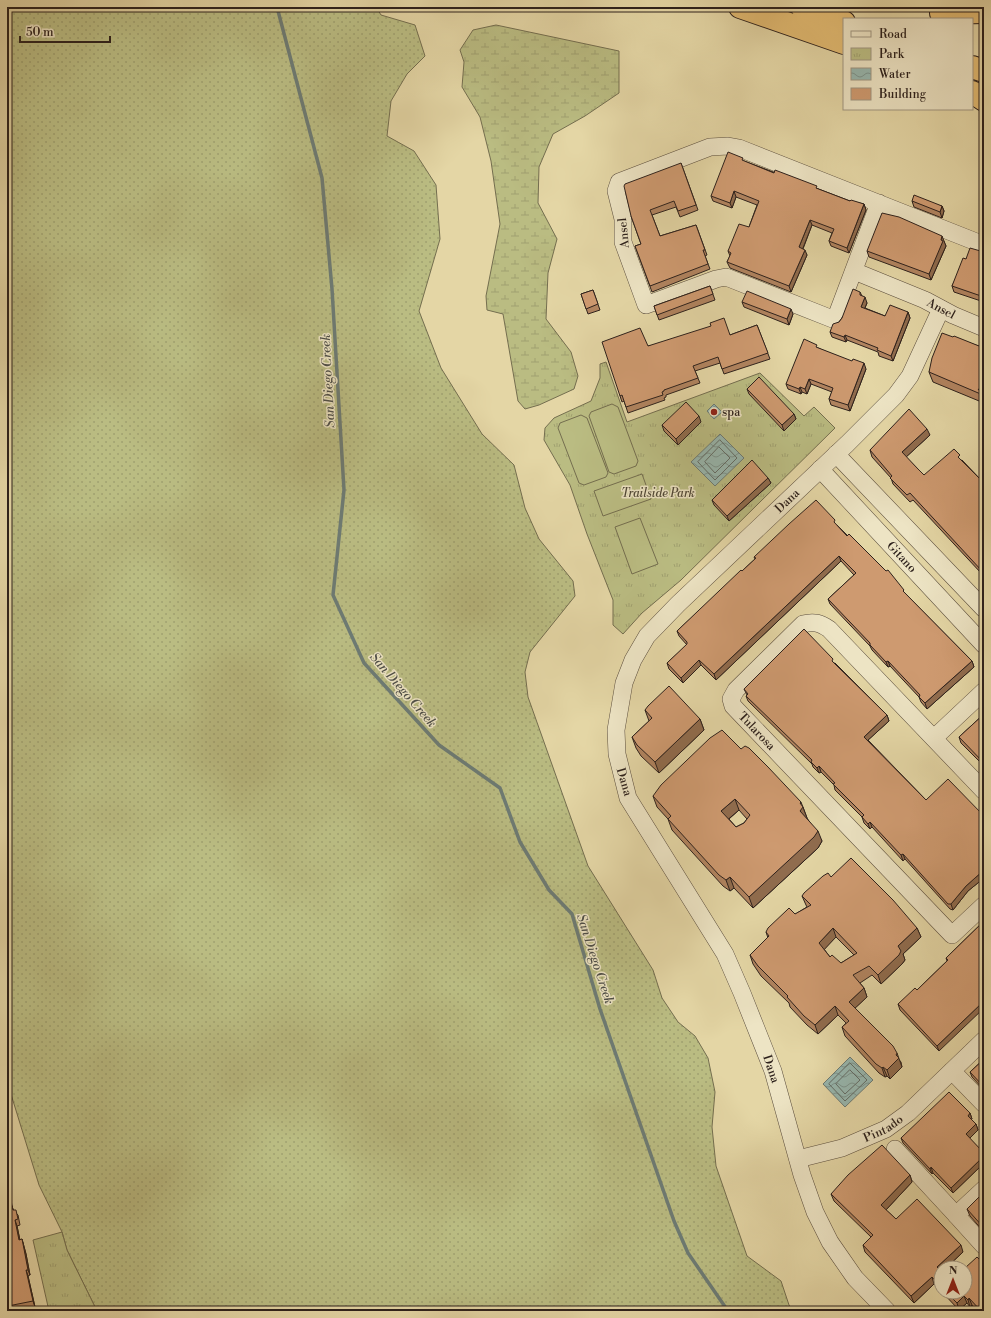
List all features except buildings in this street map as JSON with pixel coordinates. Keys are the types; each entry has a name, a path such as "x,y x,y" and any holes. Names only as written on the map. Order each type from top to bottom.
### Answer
{"highway":[{"path":"740,7 843,43"},
{"path":"802,7 843,22"},
{"path":"941,13 984,12"},
{"path":"973,24 984,28"},
{"path":"973,67 984,71"},
{"path":"973,90 984,93"},
{"path":"973,91 984,100"}],"street":[{"name":"Ansel","path":"879,204 835,320 726,277 716,279 646,304 626,255 623,242 623,219 616,186 619,182 710,147 728,146 739,148 984,245"},
{"name":"Ansel","path":"854,271 925,300 941,309 984,328"},
{"name":"Dana","path":"888,1311 855,1278 830,1242 808,1194 773,1071 725,954 628,798 623,782 616,742 617,717 624,683 633,660 647,636 678,604 836,454 903,386 910,376 941,309"},
{"name":"Gitano","path":"836,454 984,609"},
{"name":"Gitano","path":"820,469 984,645"},
{"name":"Tularosa","path":"984,791 829,629 822,624 812,622 802,626 736,690 731,699 733,706 952,935 984,905"},
{"path":"934,738 984,691"},
{"name":"Pintado","path":"798,1159 842,1148 886,1129 908,1113 984,1040"},
{"path":"952,1071 984,1104"},
{"name":"Pintado","path":"895,1149 984,1246"},
{"path":"956,1215 984,1189"}],"green space":[{"path":"7,7 376,7 381,15 415,25 425,56 407,74 391,101 387,136 414,151 436,185 440,239 419,311 441,368 482,434 514,465 525,508 539,539 573,581 575,596 530,652 525,672 528,697 588,866 653,970 662,998 678,1022 695,1036 708,1058 715,1092 712,1127 716,1166 747,1256 781,1281 789,1305 793,1311 97,1311 67,1250 62,1232 39,1185 10,1091 7,1075"},
{"path":"496,25 619,51 619,93 585,116 553,134 539,167 538,203 557,239 548,273 546,319 571,352 578,376 574,389 539,405 525,409 518,401 503,314 487,310 486,296 500,224 491,161 480,117 462,87 464,62 460,50 473,30"},
{"name":"Trailside Park","path":"606,362 627,422 760,373 804,416 814,407 835,428 681,580 642,613 623,634 613,625 613,600 587,534 570,485 544,440 545,428 554,418 591,401 600,378 600,364"},
{"path":"612,404 618,407 638,461 636,466 614,474 609,472 589,416 591,412"},
{"path":"581,415 587,418 608,473 606,477 584,485 579,483 558,428 560,423"},
{"path":"642,474 651,499 603,516 594,491"},
{"path":"640,518 658,564 632,574 615,527"},
{"path":"62,1232 67,1250 97,1311 49,1311 33,1240"}],"water":[{"name":"spa","path":"714,404 722,412 714,419 707,411"},
{"path":"720,434 744,458 715,486 691,462"},
{"path":"850,1057 873,1080 845,1107 823,1084"}],"waterway":[{"name":"San Diego Creek","path":"277,7 322,178 332,289 344,490 333,595 364,663 439,745 500,788 520,842 549,890 572,914 600,1009 674,1221 688,1253 728,1311"}],"place":[{"name":"spa","path":"714,412"}]}
